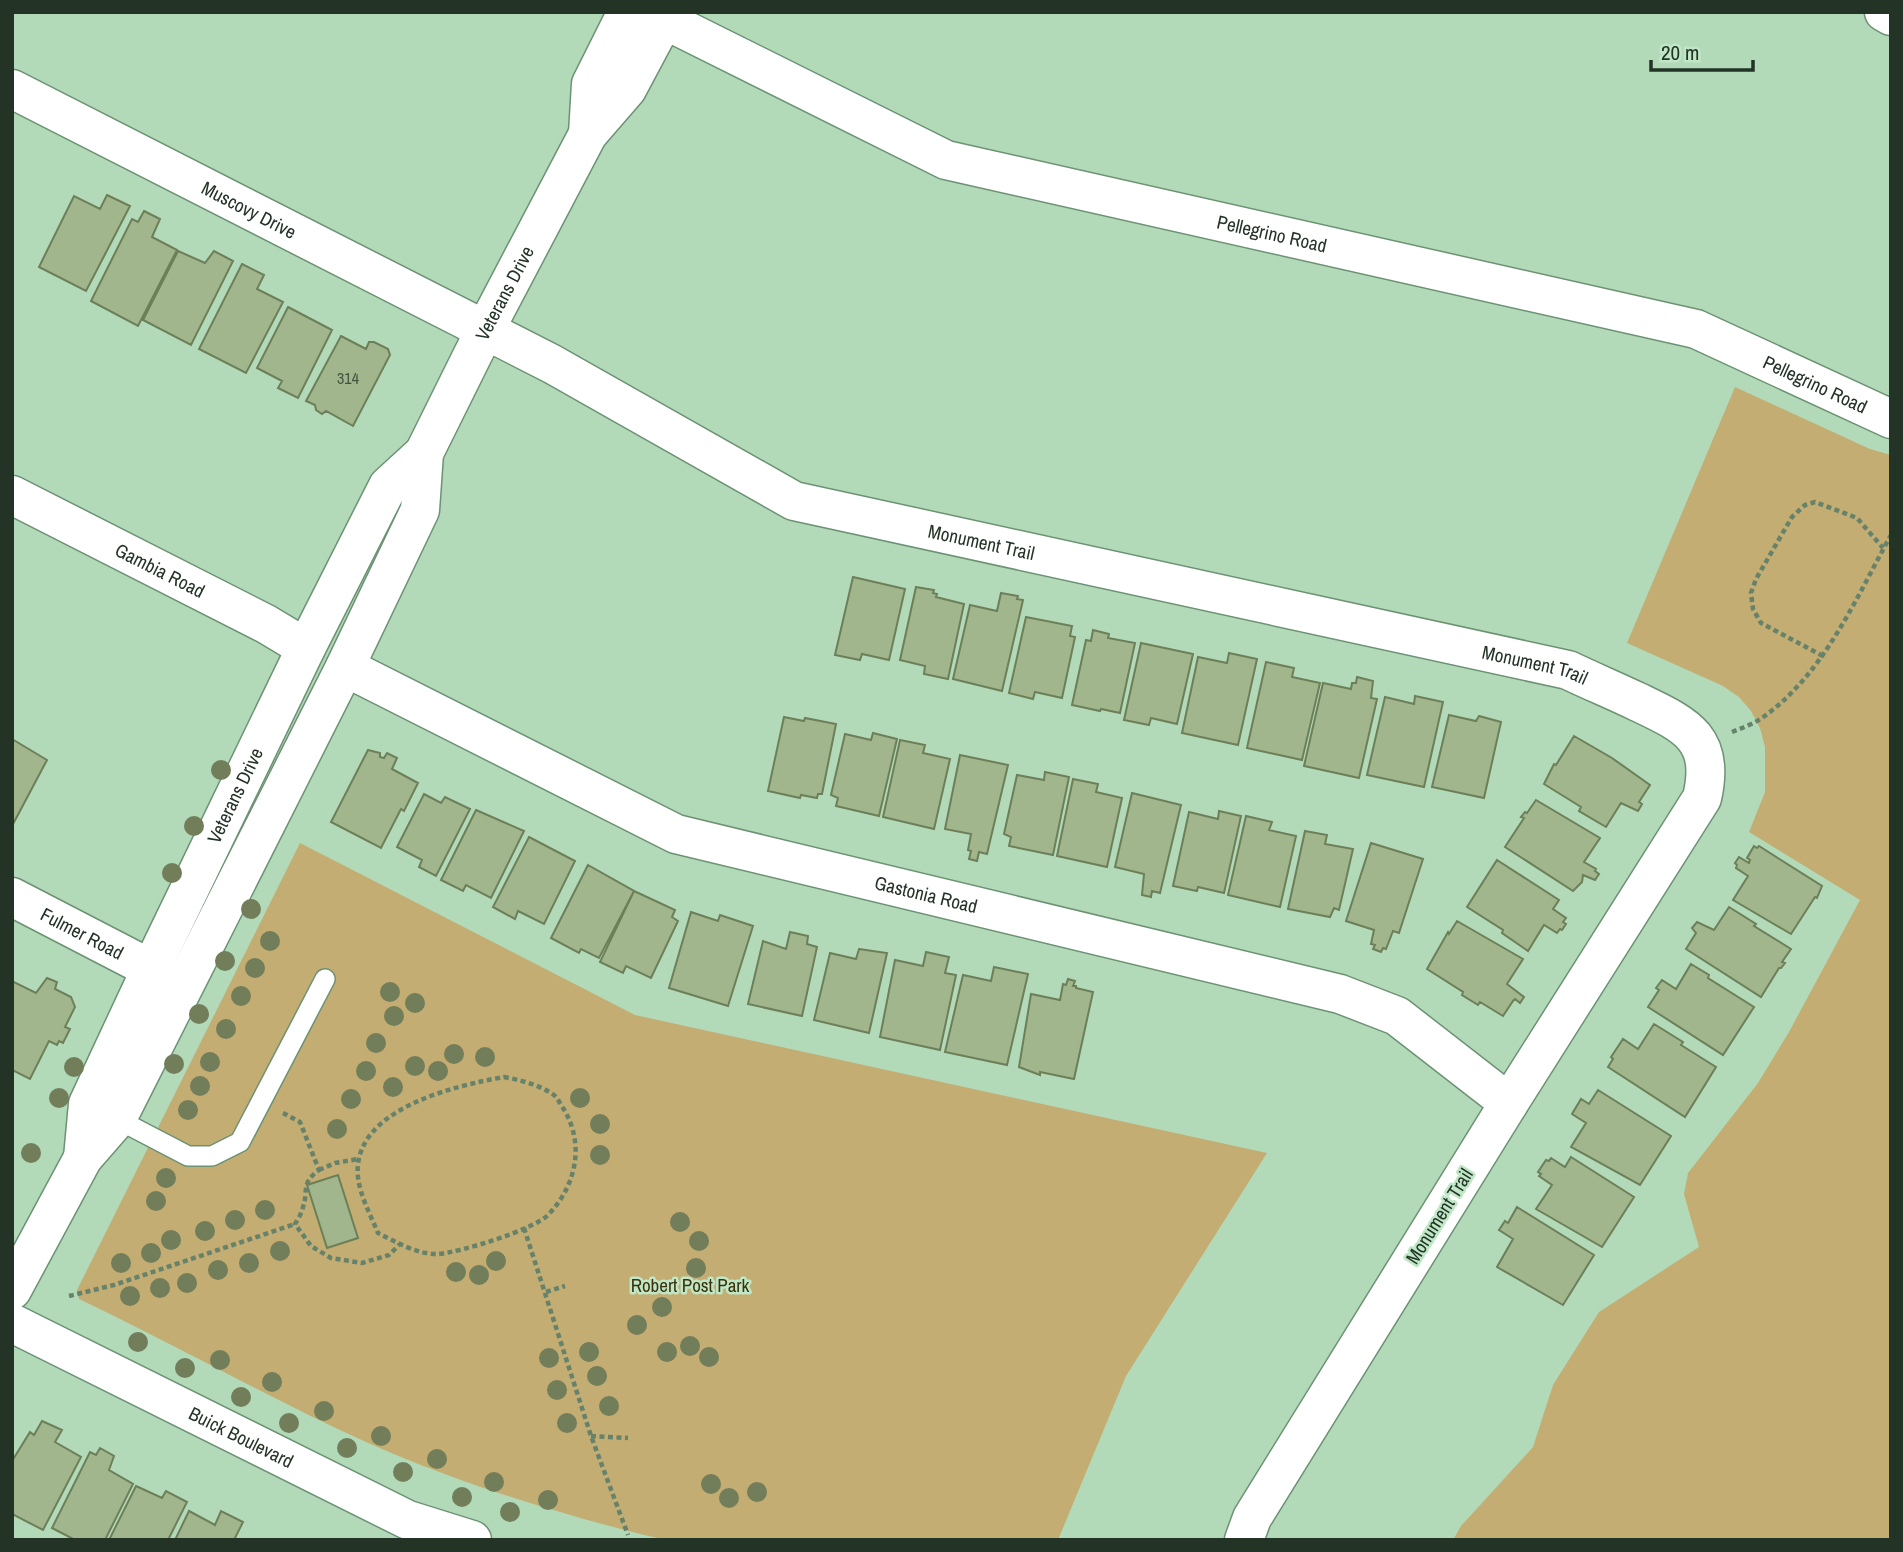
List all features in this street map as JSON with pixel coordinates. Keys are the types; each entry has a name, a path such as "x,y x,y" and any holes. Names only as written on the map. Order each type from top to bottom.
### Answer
{"street":[{"name":"Veterans Drive","path":"588,134 591,84 626,12"},
{"path":"1884,12 1891,16"},
{"name":"Veterans Drive","path":"83,1157 88,1104 306,648 388,486 424,453 588,134 627,89 666,16"},
{"name":"Pellegrino Road","path":"666,16 946,160 1696,328 1891,419"},
{"name":"Muscovy Drive","path":"12,89 485,330"},
{"name":"Monument Trail","path":"485,330 552,364 794,501 1568,670 1678,721 1694,736 1704,755 1707,777 1702,798 1252,1518 1244,1540"},
{"name":"Veterans Drive","path":"12,1290 83,1157 117,1119 345,667 420,510 424,453"},
{"name":"Gambia Road","path":"12,495 266,624 306,648"},
{"name":"Gastonia Road","path":"345,667 677,834 1340,993 1397,1016 1509,1103"},
{"name":"Fulmer Road","path":"12,897 151,969"},
{"name":"Buick Boulevard","path":"12,1323 408,1520 472,1540"}],"lane":[{"path":"117,1119 188,1156 212,1156 240,1142 324,979"}],"path":[{"path":"1823,656 1761,622 1753,609 1751,593 1756,579 1792,517 1805,505 1815,502 1857,518 1883,548"},
{"path":"1699,746 1760,720 1788,696 1823,656 1891,535"},
{"path":"504,1077 523,1081 555,1095 571,1120 576,1147 575,1167 568,1189 547,1217 524,1228 483,1244 437,1254 416,1250 378,1233 358,1179 358,1159 365,1140 390,1114 469,1083 504,1077"},
{"path":"261,1101 300,1122 319,1170"},
{"path":"69,1296 114,1285 295,1224 304,1205 305,1185 310,1176 335,1163 358,1159"},
{"path":"295,1224 312,1246 331,1258 362,1262 389,1255 400,1244"},
{"path":"524,1228 590,1436 628,1535"},
{"path":"545,1292 565,1286"},
{"path":"590,1436 628,1438"}],"green space":[{"path":"1735,387 1870,449 1891,455 1891,1540 1453,1540 1461,1526 1533,1447 1553,1385 1599,1312 1699,1247 1684,1194 1688,1173 1758,1083 1789,1032 1860,900 1749,832 1765,792 1765,747 1760,728 1739,697 1723,686 1627,643"},
{"name":"Robert Post Park","path":"300,843 635,1015 1267,1153 1126,1376 1058,1540 667,1540 644,1535 503,1494 366,1442 79,1299 77,1290"}],"building":[{"path":"107,195 130,206 86,291 39,267 74,196 100,209"},
{"path":"144,211 160,219 152,237 177,250 138,326 91,301 132,219 138,222"},
{"path":"178,251 205,263 214,251 233,261 191,345 143,320"},
{"path":"242,264 264,275 257,289 283,302 246,373 199,349"},
{"path":"288,307 332,330 298,398 278,388 282,381 257,368"},
{"path":"341,336 366,349 369,342 374,342 388,349 390,355 353,426 326,411 322,414 316,410 315,405 306,401"},
{"path":"853,577 905,589 889,660 862,654 860,660 835,655"},
{"path":"916,587 934,590 936,597 964,604 948,679 924,674 925,666 900,660"},
{"path":"1001,593 1018,596 1017,599 1023,600 1002,691 953,679 970,605 997,611"},
{"path":"1026,617 1072,626 1070,636 1075,637 1062,698 1035,692 1033,699 1009,693"},
{"path":"1093,630 1109,634 1108,638 1135,643 1120,713 1072,705 1086,640 1091,641"},
{"path":"1141,643 1193,654 1177,724 1151,718 1149,725 1124,720"},
{"path":"1229,653 1257,659 1238,745 1182,733 1198,657 1227,663"},
{"path":"1266,662 1294,668 1292,677 1320,683 1302,760 1247,748"},
{"path":"1357,677 1373,681 1371,698 1377,699 1359,778 1304,766 1323,683 1351,689"},
{"path":"1415,696 1443,702 1424,787 1367,775 1385,697 1414,704"},
{"path":"1449,715 1476,721 1479,716 1501,722 1484,798 1432,787"},
{"path":"784,717 836,724 822,794 818,794 817,798 801,795 800,798 768,791"},
{"path":"873,733 897,739 879,816 836,806 838,798 831,795 845,734 871,740"},
{"path":"1574,736 1612,758 1650,785 1639,802 1642,804 1638,811 1621,803 1606,827 1579,811 1581,807 1544,784 1554,764 1556,765"},
{"path":"12,739 47,760 12,826"},
{"path":"900,740 925,745 923,753 950,759 934,829 883,817"},
{"path":"368,750 380,753 380,757 384,758 387,753 397,758 392,769 418,783 381,848 331,822"},
{"path":"960,755 1008,765 987,854 979,852 977,861 969,859 971,834 945,829"},
{"path":"1045,772 1069,777 1053,855 1009,846 1011,837 1004,834 1017,775 1044,780"},
{"path":"1073,779 1098,784 1096,792 1122,798 1107,867 1057,856"},
{"path":"1132,793 1181,805 1160,893 1152,891 1151,897 1142,895 1144,874 1115,867"},
{"path":"424,794 441,803 445,797 470,809 436,876 419,867 422,860 397,847"},
{"path":"1536,800 1600,838 1584,862 1596,869 1599,874 1595,880 1583,875 1582,882 1573,891 1505,847 1524,818 1521,817"},
{"path":"476,810 524,831 491,898 466,885 463,891 441,880"},
{"path":"1219,811 1241,816 1224,893 1198,887 1197,891 1173,886 1189,812 1218,819"},
{"path":"1246,816 1272,822 1269,830 1296,836 1280,907 1228,895"},
{"path":"1305,831 1327,835 1325,844 1353,849 1339,910 1334,908 1330,917 1288,909"},
{"path":"529,837 575,861 544,924 518,911 515,919 493,907"},
{"path":"1371,843 1423,859 1399,933 1393,931 1386,949 1383,948 1381,952 1373,949 1375,945 1371,944 1374,930 1346,921"},
{"path":"1754,846 1759,846 1822,886 1817,898 1815,897 1791,934 1733,900 1748,876 1736,868 1735,863 1739,857 1749,863 1747,858"},
{"path":"1497,860 1559,900 1553,909 1566,918 1563,922 1566,924 1557,933 1544,925 1528,951 1502,933 1503,930 1467,907"},
{"path":"588,865 634,891 599,958 581,949 579,953 551,938"},
{"path":"634,891 675,910 672,917 678,921 651,978 626,966 623,973 600,962"},
{"path":"1729,907 1791,949 1782,962 1785,963 1761,997 1686,949 1696,933 1692,928 1697,922 1714,930"},
{"path":"691,912 718,921 720,915 753,926 728,1006 669,988"},
{"path":"1457,921 1523,959 1507,984 1524,997 1520,1003 1515,999 1503,1016 1480,1002 1478,1005 1427,969"},
{"path":"790,932 808,936 807,944 817,947 802,1016 748,1004 763,941 786,949"},
{"path":"859,949 887,953 869,1033 814,1020 830,953 856,959"},
{"path":"926,952 949,957 945,973 956,975 940,1050 880,1037 895,960 923,966"},
{"path":"1691,964 1754,1007 1723,1055 1648,1007 1662,980 1676,989"},
{"path":"994,967 1028,974 1007,1065 945,1052 963,975 991,981"},
{"path":"47,978 57,982 55,989 71,997 75,1007 65,1027 70,1029 63,1043 59,1041 57,1045 49,1041 30,1079 12,1070 12,981 36,993"},
{"path":"1068,979 1075,981 1073,986 1076,988 1093,992 1074,1079 1040,1072 1040,1075 1019,1067 1031,994 1060,1000 1063,984 1066,985"},
{"path":"1654,1024 1716,1067 1685,1117 1608,1067 1623,1039 1638,1049"},
{"path":"1598,1090 1671,1136 1640,1185 1571,1147 1586,1123 1572,1114 1581,1099 1589,1104"},
{"path":"1571,1157 1634,1197 1602,1247 1536,1209 1552,1185 1539,1176 1541,1174 1538,1172 1546,1160 1551,1158 1565,1167"},
{"path":"338,1175 358,1238 327,1248 307,1185"},
{"path":"1517,1207 1594,1255 1563,1305 1497,1267 1513,1239 1499,1230 1505,1221 1508,1223"},
{"path":"42,1421 62,1430 55,1442 81,1457 43,1530 12,1514 12,1461 30,1432 34,1435"},
{"path":"100,1448 114,1456 109,1470 133,1484 105,1540 75,1540 52,1528 90,1452 96,1455"},
{"path":"136,1486 162,1498 166,1491 187,1502 168,1540 109,1540"},
{"path":"189,1511 215,1525 221,1511 243,1522 234,1540 175,1540"}]}
